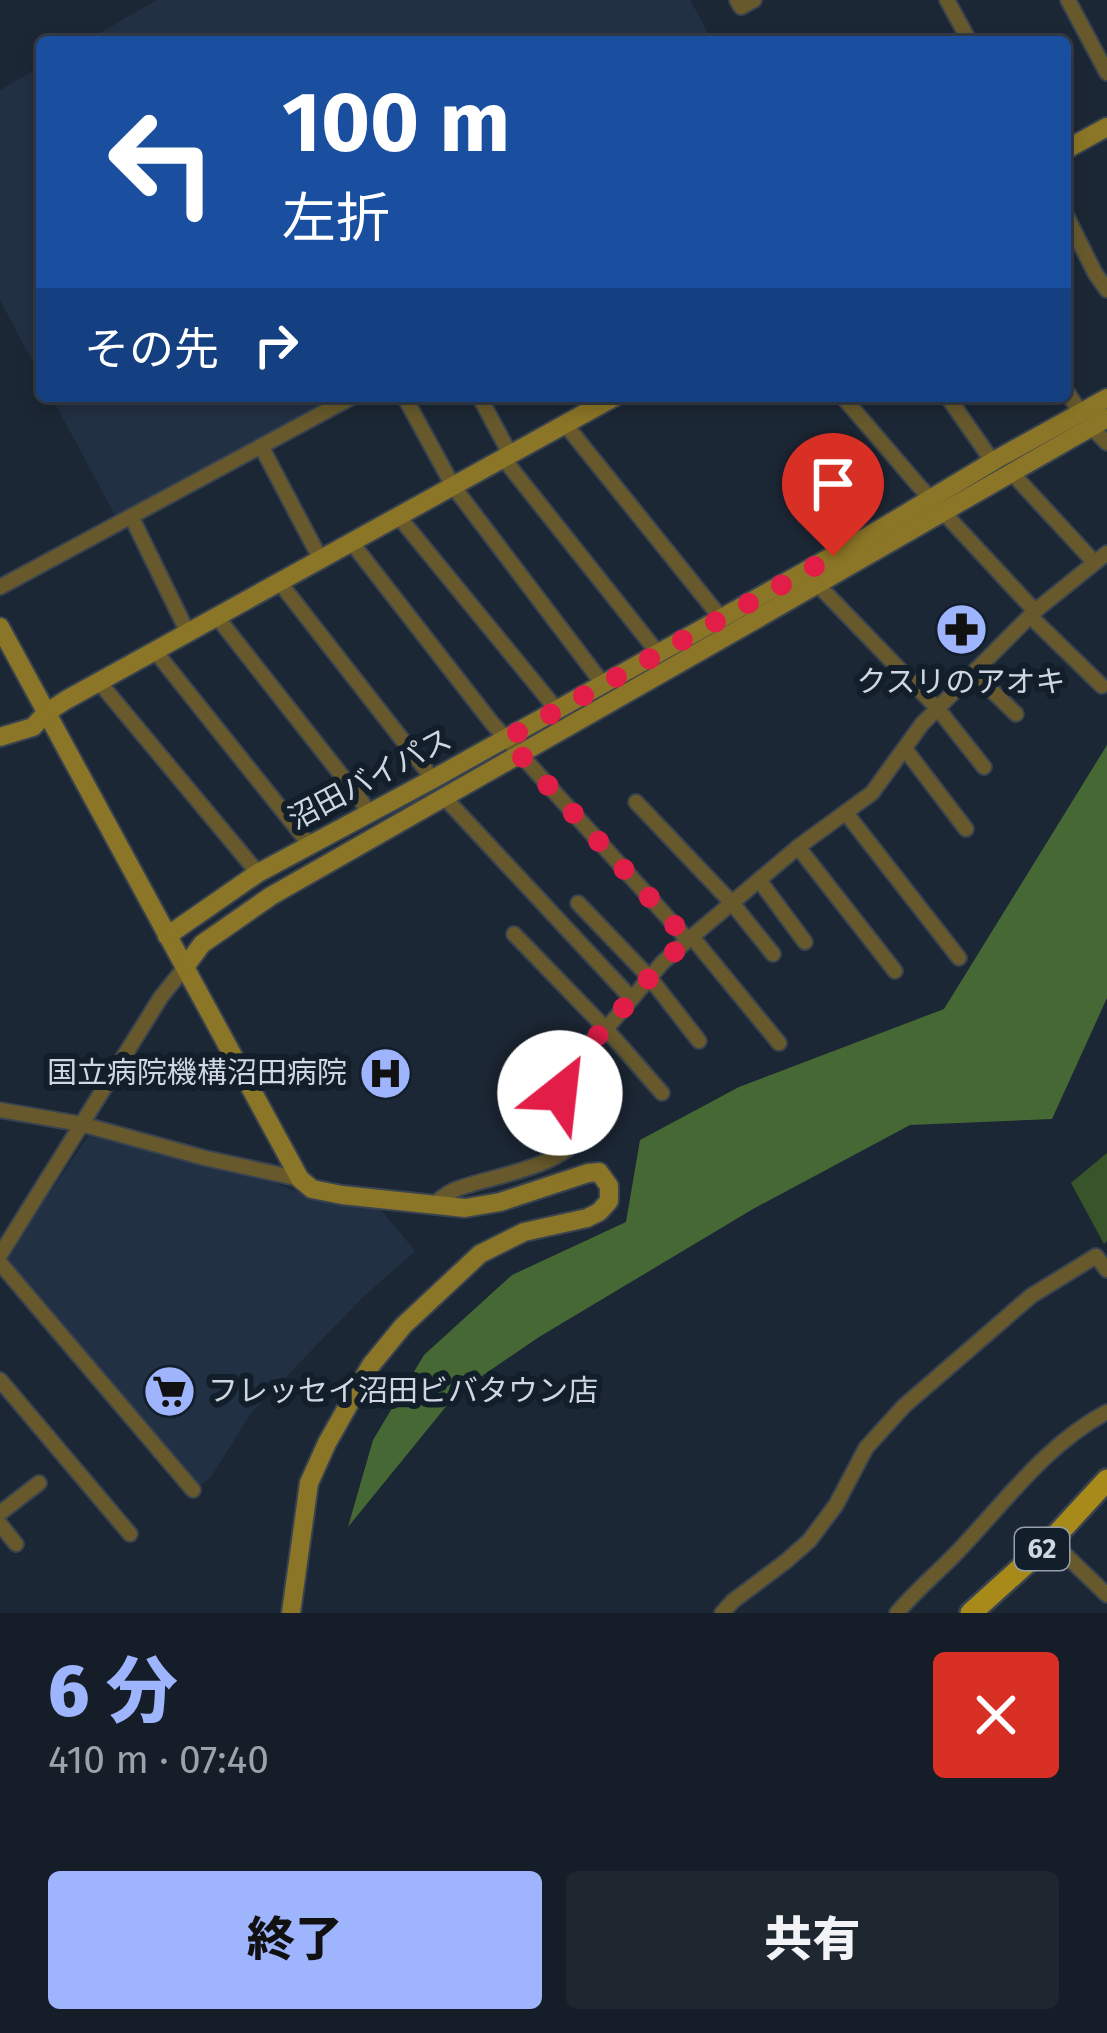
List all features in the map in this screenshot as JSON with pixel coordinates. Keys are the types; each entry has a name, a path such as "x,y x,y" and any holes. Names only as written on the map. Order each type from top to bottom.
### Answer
{"main road":[{"name":"62","path":"970,1613 1051,1541 1107,1480"}],"street":[{"path":"737,0 741,7 754,0"},
{"path":"947,0 967,36"},
{"path":"1068,0 1107,74"},
{"path":"1071,147 1107,127"},
{"path":"1071,225 1107,290"},
{"path":"1071,396 1107,443"},
{"name":"沼田バイパス","path":"512,746 556,710 658,653 1011,472 1093,420 1107,398"},
{"path":"0,587 343,402"},
{"path":"407,402 453,486 603,684"},
{"path":"482,402 507,456 658,653"},
{"path":"0,736 33,727 46,712 605,402"},
{"path":"847,402 1032,614 1102,686"},
{"path":"950,402 993,461"},
{"name":"沼田バイパス","path":"185,967 202,944 438,788 818,585 937,506 993,461 1093,420"},
{"path":"565,424 722,618"},
{"path":"261,446 321,560"},
{"path":"433,1205 454,1189 542,1162 574,1145 584,1130 560,1093 558,1072 690,939 797,847 872,793 922,724 1032,614 1101,558 1011,472"},
{"path":"131,516 188,633"},
{"path":"399,517 556,710"},
{"path":"352,543 512,746 779,1043"},
{"path":"280,583 438,788 632,999"},
{"path":"818,585 938,709 984,767"},
{"path":"217,617 369,814"},
{"path":"0,627 300,1179 312,1189 342,1195 465,1208 500,1202 588,1173 599,1172 609,1186 609,1201 587,1219 524,1232 480,1254 403,1327 371,1365 309,1483 291,1613"},
{"path":"155,652 310,845"},
{"path":"974,673 1016,714"},
{"path":"99,682 258,873"},
{"path":"905,749 966,829"},
{"name":"沼田バイパス","path":"166,935 258,873 369,814 438,788"},
{"path":"636,802 732,903 773,954"},
{"path":"846,813 959,958"},
{"path":"797,847 896,971"},
{"path":"759,880 805,942"},
{"path":"578,903 650,978 699,1041"},
{"path":"514,934 662,1093"},
{"path":"185,967 161,997 0,1259 193,1490"},
{"path":"0,1110 81,1124 300,1179"},
{"path":"722,1613 809,1541 836,1505 866,1448 904,1406 1031,1296 1096,1256 1107,1270"},
{"path":"0,1380 130,1534"},
{"path":"897,1613 1021,1481 1077,1428 1107,1412"},
{"path":"0,1513 38,1483"},
{"path":"0,1524 16,1544"},
{"path":"1051,1541 1107,1595"}],"shaded area":[{"path":"157,0 690,0 710,36 94,36"},
{"path":"36,69 36,368 0,300 0,90"},
{"path":"54,402 329,402 116,517"},
{"path":"88,1136 273,1182 307,1196 378,1206 415,1251 362,1298 251,1413 211,1477 198,1487 9,1265 7,1257"}],"green space":[{"path":"1107,745 1107,998 1052,1119 910,1125 753,1209 539,1337 457,1393 348,1527 373,1440 424,1355 512,1275 626,1222 640,1140 739,1087 944,1009"},
{"path":"1107,1153 1107,1241 1104,1244 1071,1183"}],"place":[{"name":"クスリのアオキ","path":"961,630"},
{"name":"国立病院機構沼田病院","path":"386,1073"},
{"name":"フレッセイ沼田ビバタウン店","path":"169,1391"}],"route":[{"path":"560,1093 558,1072 688,940 506,739 833,556"}]}
